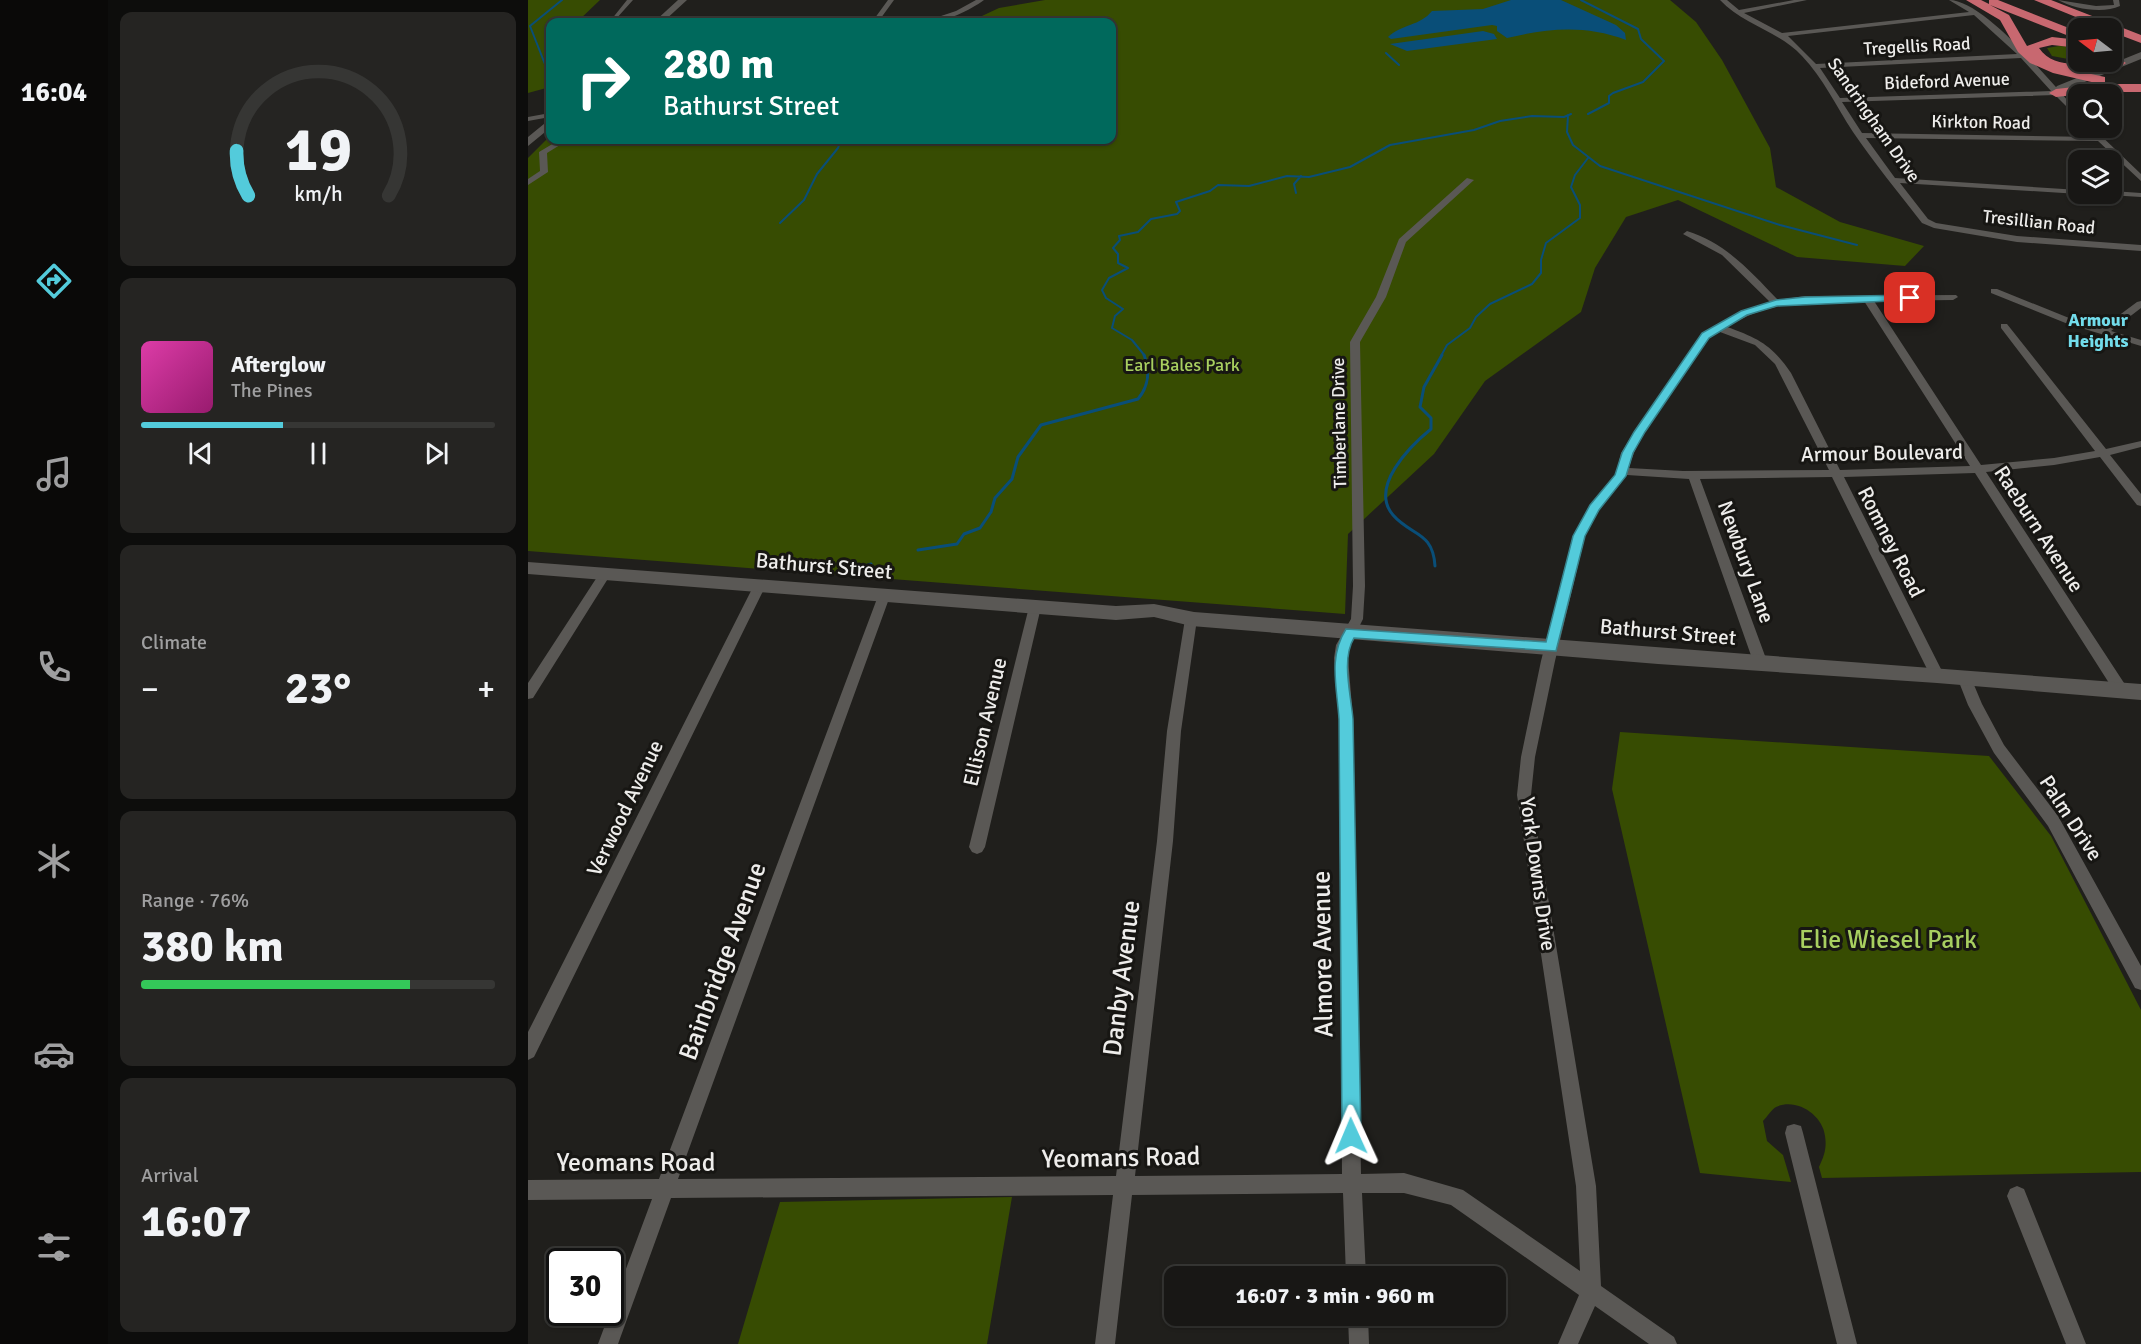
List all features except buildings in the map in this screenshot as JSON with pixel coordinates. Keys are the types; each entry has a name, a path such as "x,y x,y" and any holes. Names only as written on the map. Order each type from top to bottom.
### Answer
{"highway":[{"path":"1972,0 2005,18 2022,49 2029,56 2058,70 2094,79"},
{"path":"1987,0 2068,33"},
{"path":"2005,0 2068,25"},
{"path":"2020,0 2068,18"},
{"path":"2040,0 2141,39"},
{"path":"2050,0 2141,26"},
{"path":"2122,40 2141,47"},
{"path":"2068,43 2045,42 2033,46 2033,51 2044,60 2068,67"},
{"path":"2122,46 2141,55"},
{"path":"2056,93 2102,88 2141,88"}],"main road":[{"path":"663,18 683,0"},
{"path":"2056,93 2061,88 2094,79 2141,55"},
{"path":"528,143 546,126"},
{"name":"Bathurst Street","path":"528,568 1116,613 1120,618 1182,624 1191,619 2141,692"}],"street":[{"path":"614,18 630,0"},
{"path":"878,18 891,0"},
{"path":"941,18 981,0"},
{"name":"Sandringham Drive","path":"1723,0 1796,45 1839,100 1862,136 1924,221 1934,225"},
{"path":"1740,12 1804,0"},
{"path":"1952,0 1976,13 2068,106"},
{"path":"2061,0 2082,6 2111,8 2117,6 2116,0"},
{"path":"1781,35 1976,13"},
{"name":"Tregellis Road","path":"1814,66 2020,56"},
{"name":"Bideford Avenue","path":"1839,100 2056,93"},
{"path":"528,119 546,116"},
{"name":"Kirkton Road","path":"1862,136 2101,139"},
{"path":"2101,139 2141,179"},
{"path":"528,183 544,172 542,156 546,148 555,144"},
{"name":"Timberlane Drive","path":"1351,633 1357,619 1359,586 1355,342 1381,297 1402,241 1470,180"},
{"path":"1894,180 2068,191"},
{"path":"2122,194 2141,195"},
{"name":"Tresillian Road","path":"1934,225 2017,239 2141,248"},
{"path":"1687,234 1704,239 1726,252 1776,303"},
{"path":"1994,291 2103,332 2141,343"},
{"name":"York Downs Drive","path":"1568,1344 1591,1290 1586,1186 1524,795 1528,757 1579,536 1594,508 1622,471 1639,432 1706,336 1744,313 1776,303 1867,298 1953,297"},
{"name":"Raeburn Avenue","path":"1867,298 2121,690"},
{"path":"2103,332 2140,304"},
{"path":"2004,326 2141,502"},
{"name":"Romney Road","path":"1719,328 1753,339 1772,351 1786,373 1937,675"},
{"name":"Armour Boulevard","path":"1622,471 1640,474 1835,474 1977,470 2104,454 2141,444"},
{"name":"Newbury Lane","path":"1693,474 1761,664"},
{"path":"528,694 605,574"},
{"name":"Verwood Avenue","path":"528,1051 760,585"},
{"name":"Bainbridge Avenue","path":"608,1344 884,596"},
{"name":"Ellison Avenue","path":"977,847 1035,607"},
{"name":"Danby Avenue","path":"1105,1344 1122,1183 1165,841 1174,731 1191,619"},
{"name":"Almore Avenue","path":"1351,633 1343,645 1341,658 1346,719 1352,1182 1356,1266"},
{"name":"Palm Drive","path":"1964,677 1975,705 1999,749 2053,821 2141,982"},
{"path":"1794,1133 1847,1344"},
{"name":"Yeomans Road","path":"528,1190 1404,1182 1456,1197 1667,1344"},
{"path":"2017,1196 2076,1344"},
{"path":"1358,1326 1359,1344"}],"green space":[{"path":"528,0 600,0 581,18 546,18 546,88 528,93"},
{"name":"Earl Bales Park","path":"1045,0 1670,0 1696,22 1722,60 1770,148 1776,187 1840,222 1924,246 1905,266 1797,257 1678,200 1626,217 1595,268 1581,312 1485,381 1434,454 1348,534 1345,614 528,551 528,158 546,140 546,144 1116,144 1116,18 978,18 999,8"},
{"path":"2068,46 2068,59 2052,56 2047,48"},
{"name":"Elie Wiesel Park","path":"1620,732 1989,756 2051,836 2141,1010 2141,1172 1822,1178 1819,1167 1824,1156 1826,1140 1823,1128 1814,1115 1792,1104 1776,1107 1763,1121 1767,1141 1783,1155 1791,1182 1700,1173 1612,789"},
{"path":"1012,1197 987,1344 738,1344 780,1202"}],"water":[{"path":"1511,0 1561,0 1616,25 1625,33 1626,40 1582,30 1553,30 1507,38 1497,31 1497,26 1492,25 1391,39 1388,37 1422,20 1432,11 1483,9"},
{"path":"1483,31 1494,34 1497,39 1407,51 1390,44"}],"waterway":[{"path":"546,67 530,26 562,0"},
{"path":"1581,0 1638,29 1641,39 1664,61 1643,82 1613,93 1609,96 1609,103 1588,114"},
{"path":"1386,53 1399,65"},
{"path":"1300,177 1309,177 1350,167 1390,145 1474,130 1500,121 1532,116 1568,115"},
{"path":"1568,115 1567,132 1573,145 1600,166 1780,225 1857,245"},
{"path":"780,223 804,200 817,174 840,144"},
{"path":"1441,356 1447,345 1470,328 1476,317 1490,304 1532,284 1541,273 1541,260 1546,243 1580,218 1580,205 1571,187 1575,175 1588,158"},
{"path":"1145,356 1132,340 1112,328 1115,316 1123,309 1106,298 1102,290 1109,278 1128,268 1118,263 1118,254 1113,248 1120,240 1119,236 1138,232 1151,219 1177,214 1180,211 1176,202 1210,191 1218,185 1249,186 1287,176 1300,177"},
{"path":"1296,193 1294,184 1300,177"},
{"path":"918,550 957,544 964,534 980,528 991,512 995,498 1012,479 1018,457 1041,425 1138,399 1147,378 1144,355"},
{"path":"1435,566 1430,546 1426,540 1393,515 1387,504 1386,492 1389,480 1403,456 1431,429 1431,418 1420,407 1424,387 1442,355"},
{"path":"841,575 871,564"}],"district":[{"name":"Armour Heights","path":"2098,330"}],"route":[{"path":"1351,1136 1346,719 1341,658 1343,645 1351,633 1552,647 1579,536 1594,508 1621,476 1628,453 1639,432 1706,336 1744,313 1776,303 1805,300 1910,298"}]}
